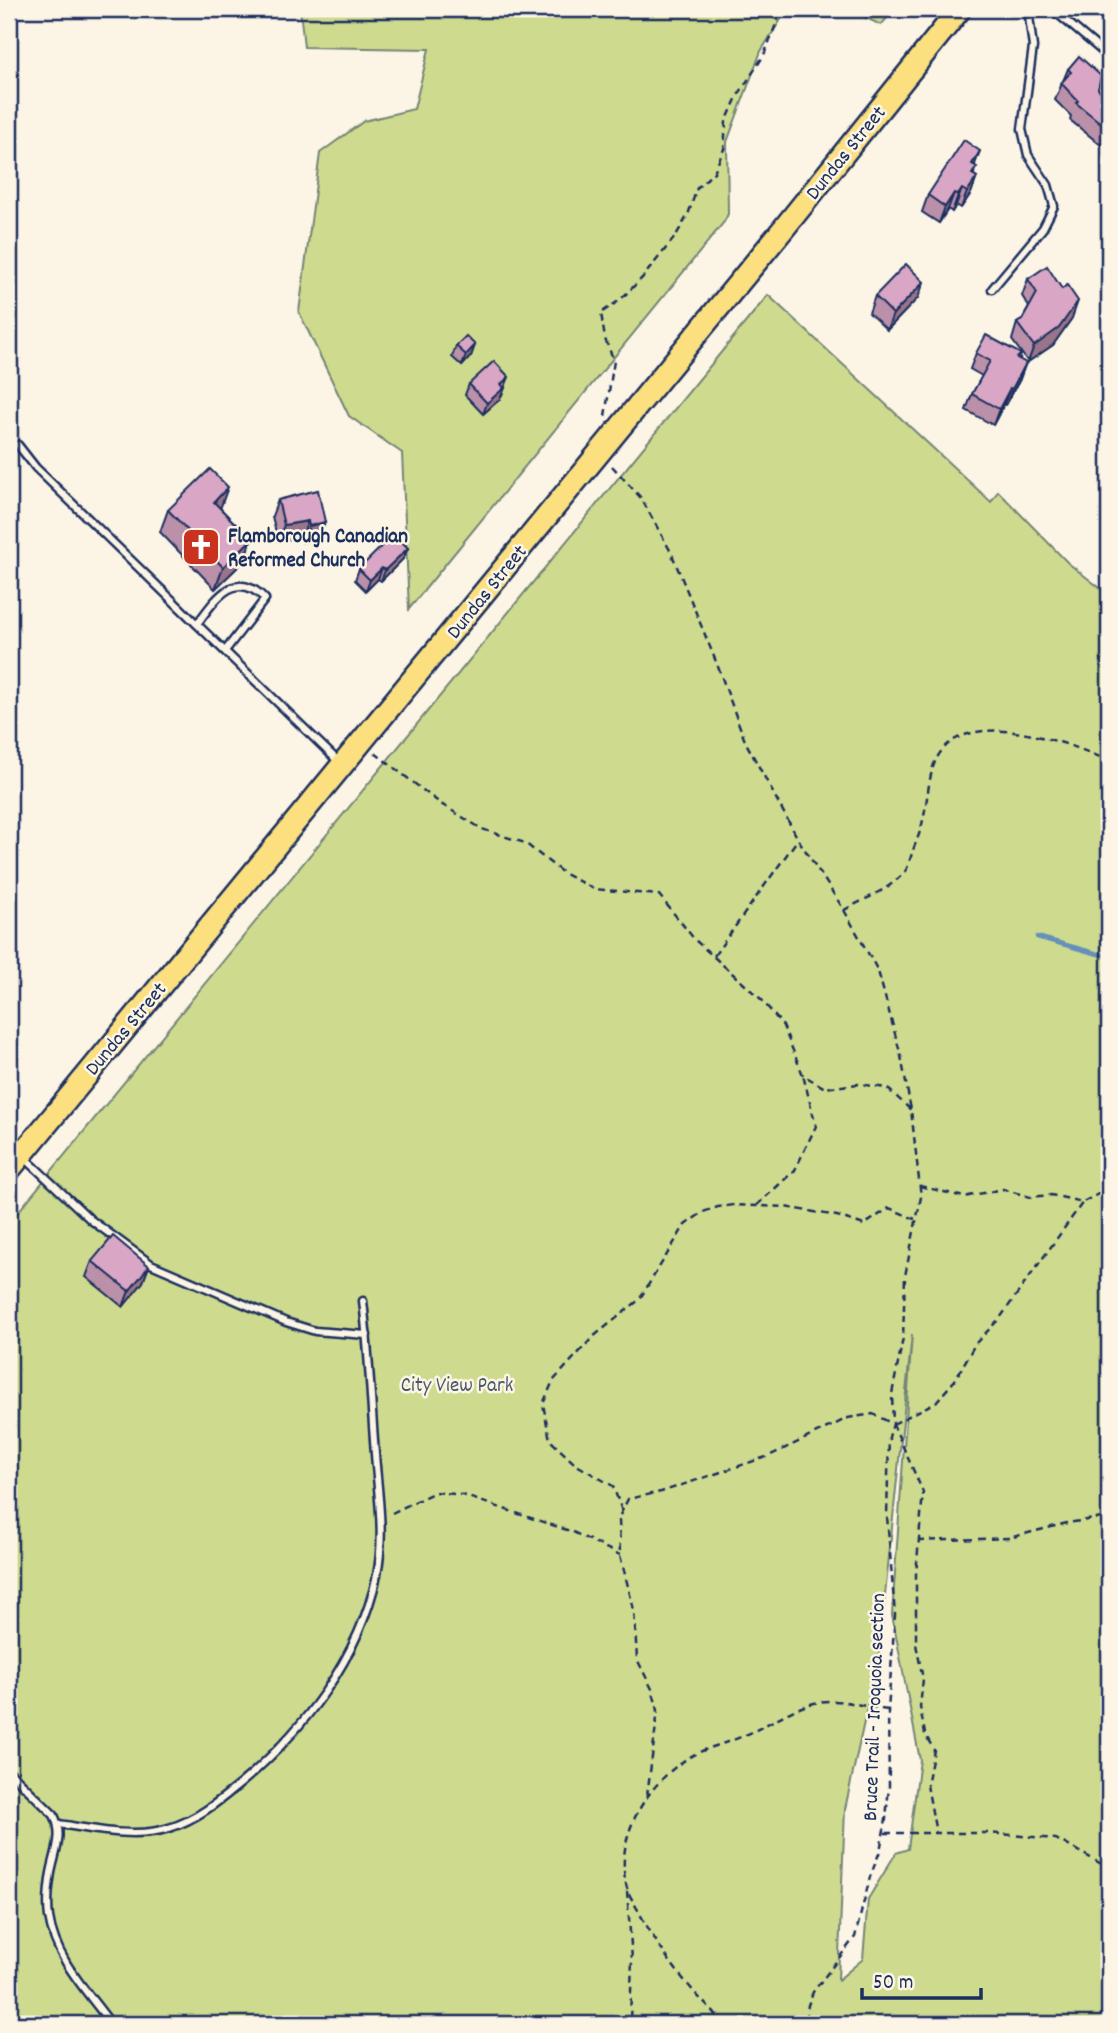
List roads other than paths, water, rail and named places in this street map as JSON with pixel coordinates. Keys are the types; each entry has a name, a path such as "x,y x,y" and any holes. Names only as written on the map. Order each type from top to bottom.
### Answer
{"main road":[{"name":"Dundas Street","path":"15,1162 784,228 960,9"}],"lane":[{"path":"992,289 1043,228 1054,206 1048,185 1028,155 1023,129 1033,47 1028,9"},
{"path":"1052,9 1109,57"},
{"path":"18,445 36,468 342,765"},
{"path":"197,624 223,592 234,586 257,590 265,599 225,651"},
{"path":"15,1162 151,1264 286,1322 315,1331 367,1335"},
{"path":"59,1824 120,1833 167,1829 208,1810 254,1772 296,1730 335,1678 362,1624 377,1574 380,1520 363,1301"},
{"path":"9,1771 54,1815 59,1824 60,1834 50,1875 49,1916 61,1956 111,2024"}],"waterway":[{"path":"1037,937 1109,955"}],"place":[{"name":"Flamborough Canadian Reformed Church","path":"201,547"}],"park label":[{"name":"City View Park","path":"457,1384"}]}
